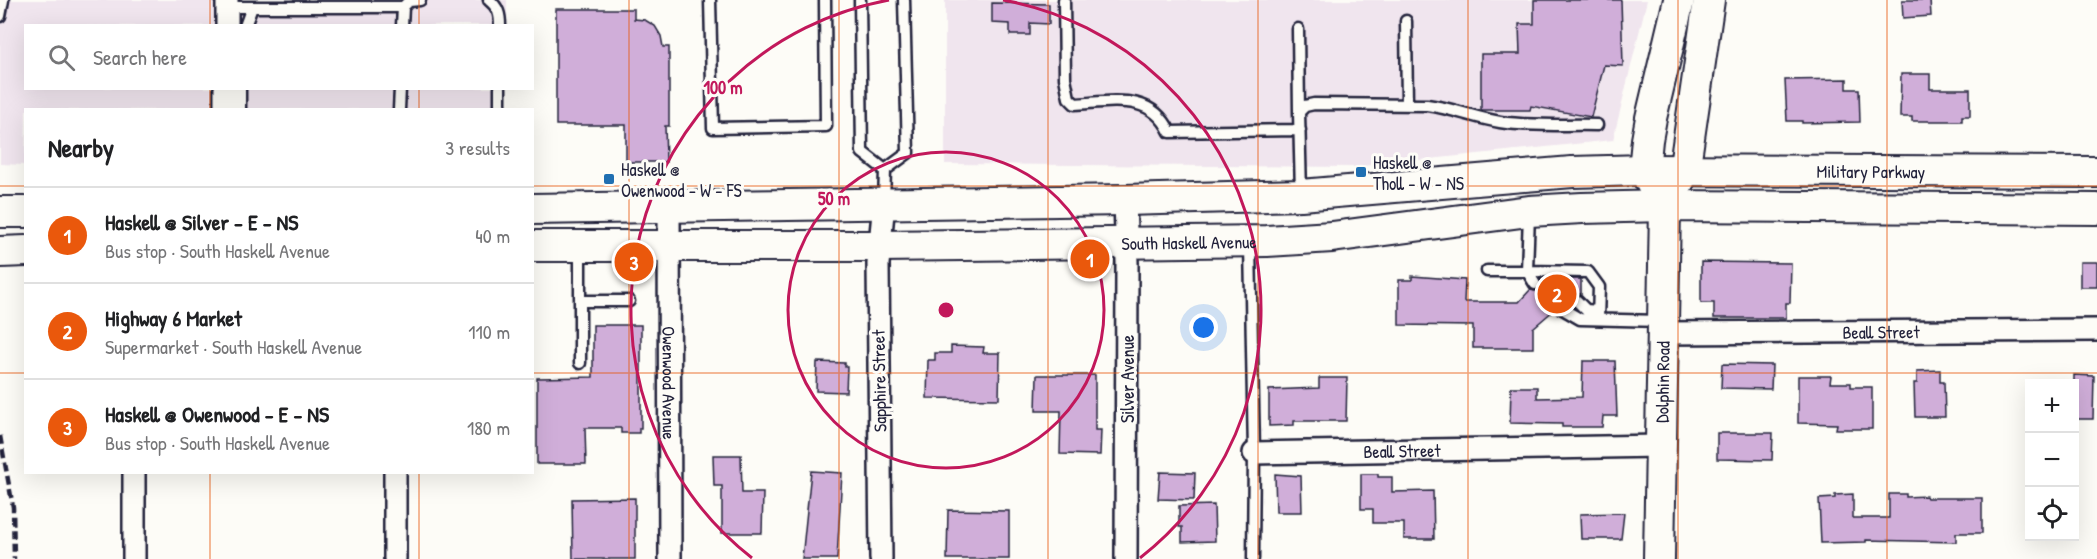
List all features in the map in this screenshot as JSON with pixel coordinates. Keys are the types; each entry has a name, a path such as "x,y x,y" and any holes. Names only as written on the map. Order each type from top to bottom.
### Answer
{"main road":[{"path":"1665,207 1644,170 1651,118 1679,0"},
{"name":"Dolphin Road","path":"1659,559 1665,207 1684,172 1709,0"},
{"path":"534,209 1301,195 1572,172 1644,170"},
{"name":"Military Parkway","path":"1644,170 1684,172 2097,172"},
{"path":"1301,195 1302,239"},
{"name":"Military Parkway","path":"1665,207 2097,209"},
{"name":"South Haskell Avenue","path":"534,246 880,246 1250,241 1332,237 1529,211 1665,207"},
{"path":"0,212 24,212"},
{"path":"0,252 24,251"}],"street":[{"path":"225,90 225,108"},
{"name":"Silver Avenue","path":"1125,200 1126,559"},
{"name":"Sapphire Street","path":"881,559 878,264 884,203"},
{"name":"Owenwood Avenue","path":"669,207 670,559"},
{"name":"Beall Street","path":"1663,327 2097,330"},
{"name":"Beall Street","path":"1254,453 1660,446"},
{"path":"134,474 134,559"},
{"path":"395,474 395,559"}],"lane":[{"path":"0,16 3,0"},
{"path":"227,11 284,4 372,3 402,7 409,1 420,0"},
{"path":"489,0 500,14 500,24"},
{"path":"710,0 713,128 826,126 825,0"},
{"path":"860,0 862,152 885,170"},
{"path":"885,170 908,153 904,0"},
{"path":"1064,0 1065,78 1069,98 1075,104 1127,101 1148,106 1160,115 1170,132 1300,130"},
{"path":"246,24 252,7"},
{"path":"402,7 402,24"},
{"path":"1406,21 1407,105"},
{"path":"1299,29 1301,195"},
{"path":"240,90 240,108"},
{"path":"399,108 400,90"},
{"path":"500,90 500,108"},
{"path":"1299,112 1305,106 1314,104 1442,106 1471,116 1503,123 1598,125"},
{"path":"884,203 885,170"},
{"path":"1529,211 1527,271 1535,284"},
{"path":"1250,241 1254,453 1252,559"},
{"path":"580,246 580,363"},
{"path":"1487,272 1527,271 1552,275 1588,272 1599,287 1598,315"},
{"path":"1576,300 1586,310 1598,315 1663,327"},
{"path":"580,301 628,301"},
{"path":"1562,309 1580,319 1598,315"}],"shaded area":[{"path":"0,0 507,0 507,24 24,24 24,90 507,90 507,108 24,108 24,165 0,164"},
{"path":"945,0 1647,0 1613,140 1352,167 945,164"}],"building":[{"path":"1534,0 1621,0 1623,66 1604,65 1591,117 1531,106 1530,110 1481,110 1481,54 1520,54 1519,24 1534,24"},
{"path":"1902,0 1930,0 1931,16 1903,18"},
{"path":"992,3 1049,4 1049,24 1030,23 1030,35 1010,35 1010,24 992,23"},
{"path":"556,9 634,9 634,19 645,20 655,26 661,36 663,47 669,47 669,126 665,126 666,162 626,162 626,125 556,125"},
{"path":"1901,74 1930,74 1930,89 1970,89 1970,116 1962,116 1962,121 1912,121 1912,117 1900,117"},
{"path":"1847,79 1847,89 1859,89 1860,122 1787,121 1785,80"},
{"path":"1701,262 1791,263 1790,303 1786,303 1786,318 1714,318 1714,303 1701,303"},
{"path":"2080,262 2097,262 2097,287 2080,287"},
{"path":"1412,276 1465,280 1464,302 1519,302 1530,290 1539,290 1542,284 1541,279 1581,279 1581,294 1570,295 1570,305 1562,301 1557,302 1554,310 1533,328 1533,348 1473,348 1473,326 1399,325 1399,280 1412,280"},
{"path":"593,325 641,325 641,428 639,428 639,433 621,433 621,428 585,428 586,464 537,464 537,378 593,377"},
{"path":"951,346 984,347 983,353 1000,353 999,399 927,398 928,360 935,360 935,353 951,353"},
{"path":"1583,361 1615,361 1617,416 1603,416 1602,427 1510,423 1511,387 1537,387 1537,398 1582,397"},
{"path":"817,362 845,363 847,367 846,392 816,391"},
{"path":"1722,364 1772,365 1771,389 1721,388"},
{"path":"1940,370 1940,382 1944,382 1945,417 1915,417 1914,383 1917,383 1917,371"},
{"path":"1037,375 1095,375 1095,430 1101,430 1100,455 1060,454 1061,411 1036,411"},
{"path":"2074,375 2094,376 2093,419 2079,419 2079,379 2074,379"},
{"path":"1798,376 1831,376 1830,383 1851,383 1851,387 1872,387 1872,429 1836,429 1837,424 1798,423"},
{"path":"1319,378 1347,378 1346,421 1294,421 1294,425 1269,426 1269,390 1319,388"},
{"path":"1717,433 1773,433 1772,460 1717,459"},
{"path":"713,455 741,455 742,493 763,493 762,533 722,533 722,486 714,486"},
{"path":"811,471 842,473 837,559 802,559"},
{"path":"1160,472 1195,473 1194,500 1158,499"},
{"path":"1275,474 1301,476 1302,512 1276,512"},
{"path":"1361,474 1392,477 1392,492 1433,491 1434,539 1404,539 1404,523 1373,523 1373,509 1361,509"},
{"path":"1853,494 1853,518 1889,518 1889,494 1906,494 1906,497 1926,496 1927,498 1982,498 1982,533 1956,533 1956,542 1866,540 1866,542 1821,543 1819,499"},
{"path":"635,498 635,559 573,559 572,499"},
{"path":"1214,505 1215,541 1182,542 1179,506"},
{"path":"948,510 1009,511 1009,559 947,559"},
{"path":"1624,513 1621,539 1581,539 1580,514"}],"railway":[{"path":"0,436 13,507 14,559"}],"place":[{"name":"Haskell @ Tholl - W - NS","path":"1361,172"},
{"name":"Haskell @ Owenwood - W - FS","path":"609,179"},
{"name":"Haskell @ Silver - E - NS","path":"1090,259"},
{"name":"Haskell @ Owenwood - E - NS","path":"634,262"},
{"name":"Highway 6 Market","path":"1557,294"}]}
